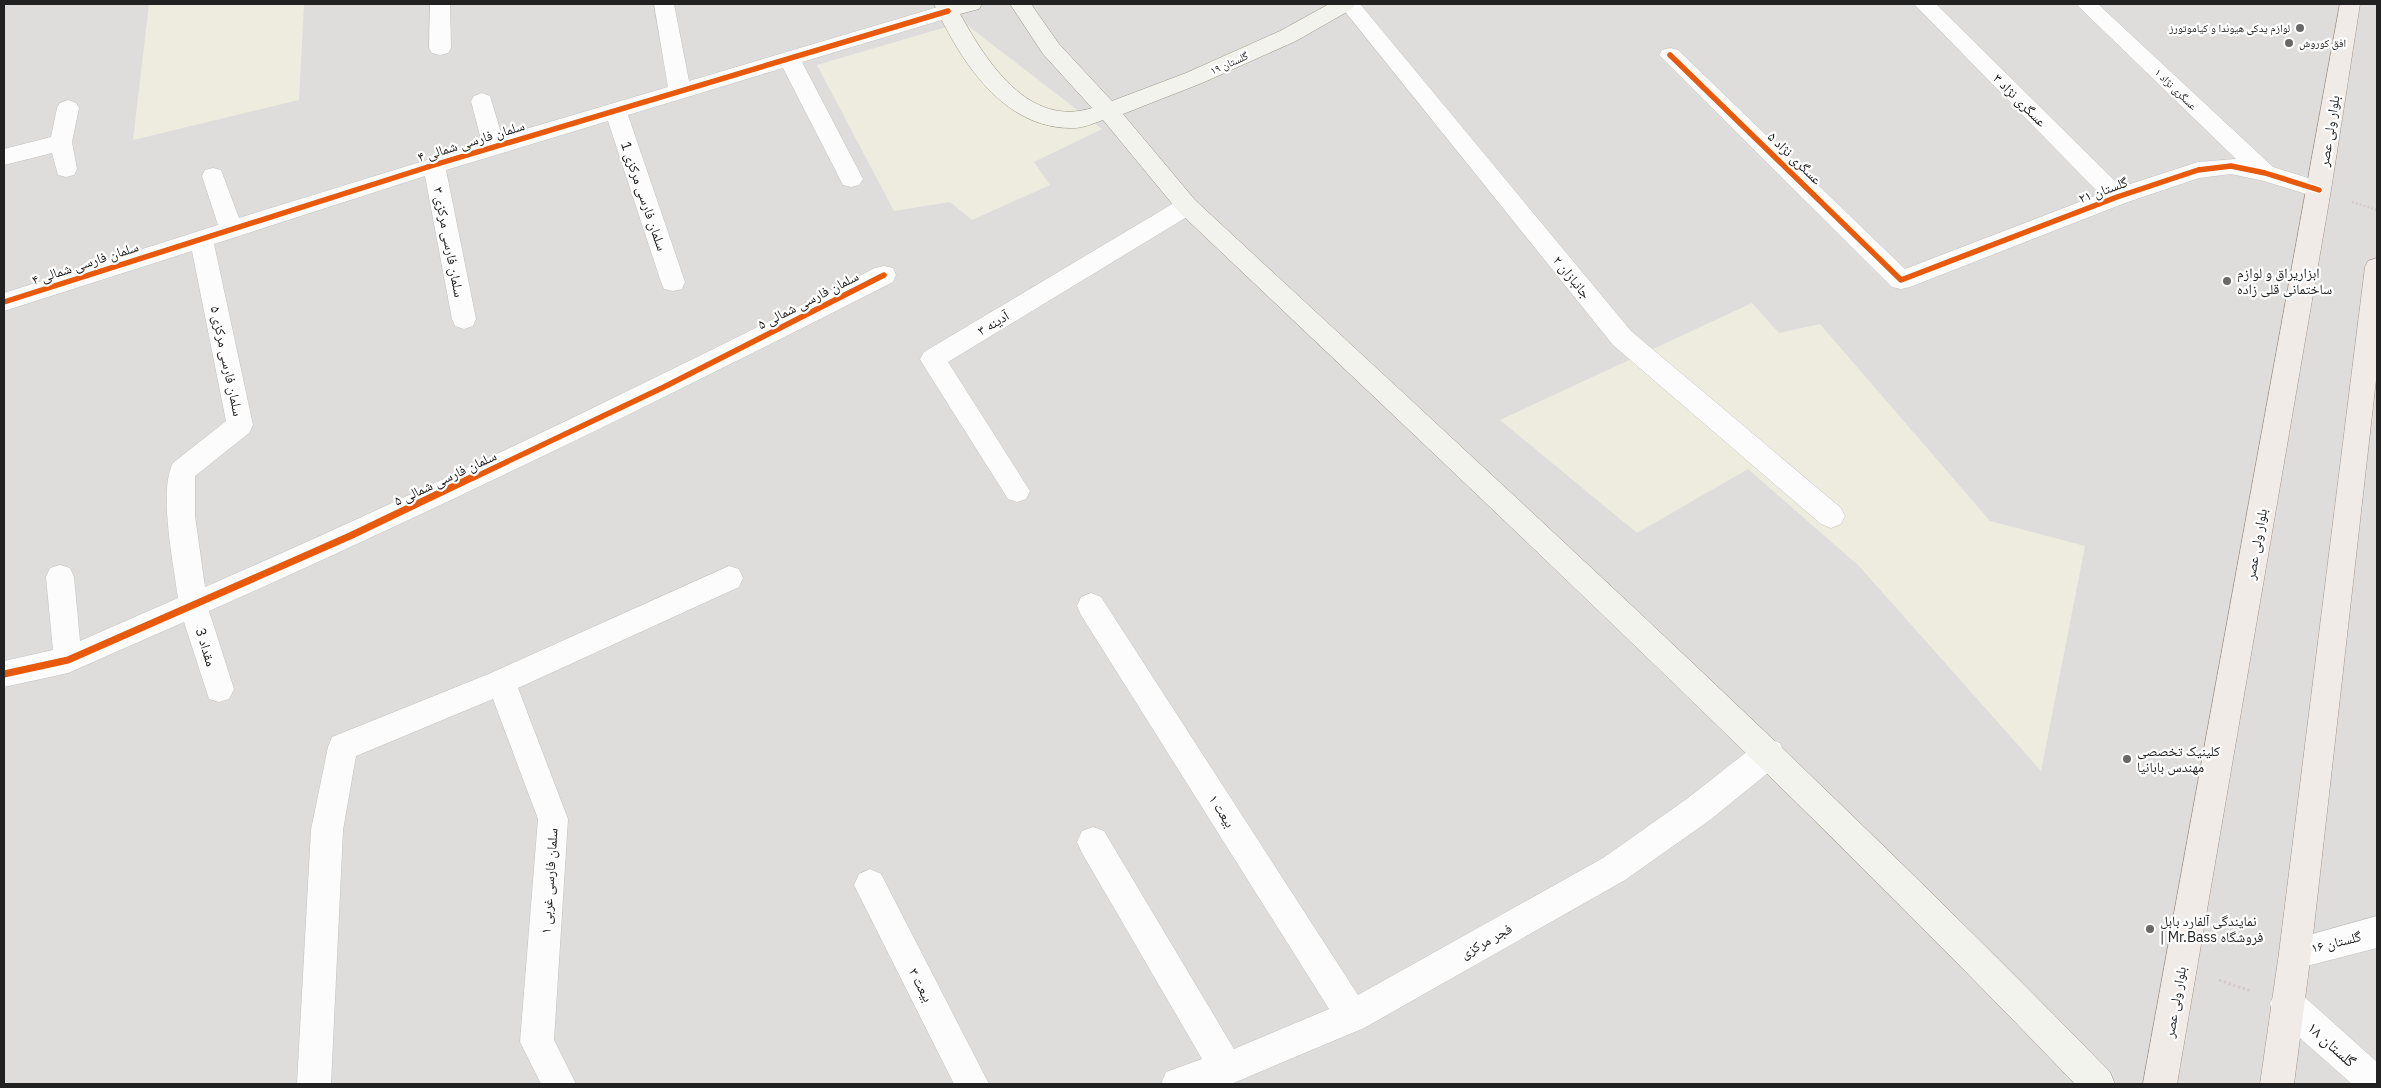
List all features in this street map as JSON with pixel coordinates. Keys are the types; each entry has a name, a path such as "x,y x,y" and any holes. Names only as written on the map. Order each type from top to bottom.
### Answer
{"main road":[{"path":"946,7 972,4"},
{"path":"1020,4 1051,49 1108,111 1187,206 1769,753 1940,920 2098,1084"},
{"name":"گلستان ۱۹","path":"946,7 974,58 998,89 1027,110 1056,120 1075,120 1108,111 1194,78 1288,36 1347,4"},
{"name":"بلوار ولی عصر","path":"2160,1084 2319,190 2350,4"},
{"path":"2277,1084 2295,953 2377,267"}],"street":[{"path":"440,4 440,48"},
{"path":"664,4 680,90"},
{"name":"جانبازان ۲","path":"1347,4 1622,338 1831,516"},
{"name":"عسگری نژاد ۳","path":"1924,4 2117,197"},
{"name":"عسگری نژاد ۱","path":"2086,4 2265,174"},
{"name":"سلمان فارسی شمالی ۴","path":"4,302 434,164 789,58 946,7"},
{"name":"عسگری نژاد ۵","path":"1670,55 1901,280"},
{"path":"789,58 851,179"},
{"path":"482,101 494,146"},
{"path":"66,169 61,142 68,108"},
{"name":"سلمان فارسی مرکزی 1","path":"615,110 674,282"},
{"path":"4,157 61,142"},
{"name":"سلمان فارسی مرکزی ۳","path":"434,164 464,319"},
{"name":"گلستان ۲۱","path":"1901,280 2117,197 2198,170 2231,166 2319,190"},
{"path":"213,176 231,229"},
{"name":"آدینه ۳","path":"1017,491 933,360 1187,206"},
{"name":"سلمان فارسی مرکزی ۵","path":"193,605 181,516 182,472 240,425 201,239"},
{"name":"سلمان فارسی شمالی ۵","path":"4,674 68,660 359,532 664,387 884,275"},
{"path":"60,577 68,660"},
{"path":"314,1084 327,830 343,747 501,682 729,578"},
{"name":"مقداد 3","path":"193,605 219,689"},
{"name":"بیعت ۱","path":"1092,606 1352,1016"},
{"name":"سلمان فارسی غربی ۱","path":"501,682 553,819 537,1042 558,1084"},
{"name":"فجر مرکزی","path":"1178,1084 1227,1069 1352,1016 1614,869 1699,810 1769,753"},
{"path":"1093,842 1227,1069"},
{"name":"بیعت ۳","path":"870,885 972,1084"},
{"name":"گلستان ۱۶","path":"2295,953 2377,932"},
{"name":"گلستان ۱۸","path":"2287,1004 2377,1084"}],"path":[{"path":"2181,966 2287,1004"}],"shaded area":[{"path":"4,4 2377,4 2377,1084 4,1084"},
{"path":"149,4 304,4 299,100 133,140"},
{"path":"963,22 1102,129 1034,162 1050,185 972,220 950,202 894,211 817,65"},
{"path":"1752,303 1779,333 1820,324 1990,521 2085,546 2041,771 1859,566 1748,469 1637,533 1500,420"}],"cycle path":[{"path":"4,302 434,165 948,11"},
{"path":"1670,55 1901,280 2117,197 2198,170 2231,166 2265,173 2319,190"},
{"path":"4,674 68,660 350,536 664,387 884,275"}],"place":[{"name":"لوازم یدکی هیوندا و کیاموتورز","path":"2300,28"},
{"name":"افق کوروش","path":"2289,43"},
{"name":"ابزاریراق و لوازم ساختمانی قلی زاده","path":"2227,281"},
{"name":"کلینیک تخصصی مهندس بابانیا","path":"2127,759"},
{"name":"نمایندگی آلفارد بابل | Mr.Bass فروشگاه","path":"2150,929"}]}
